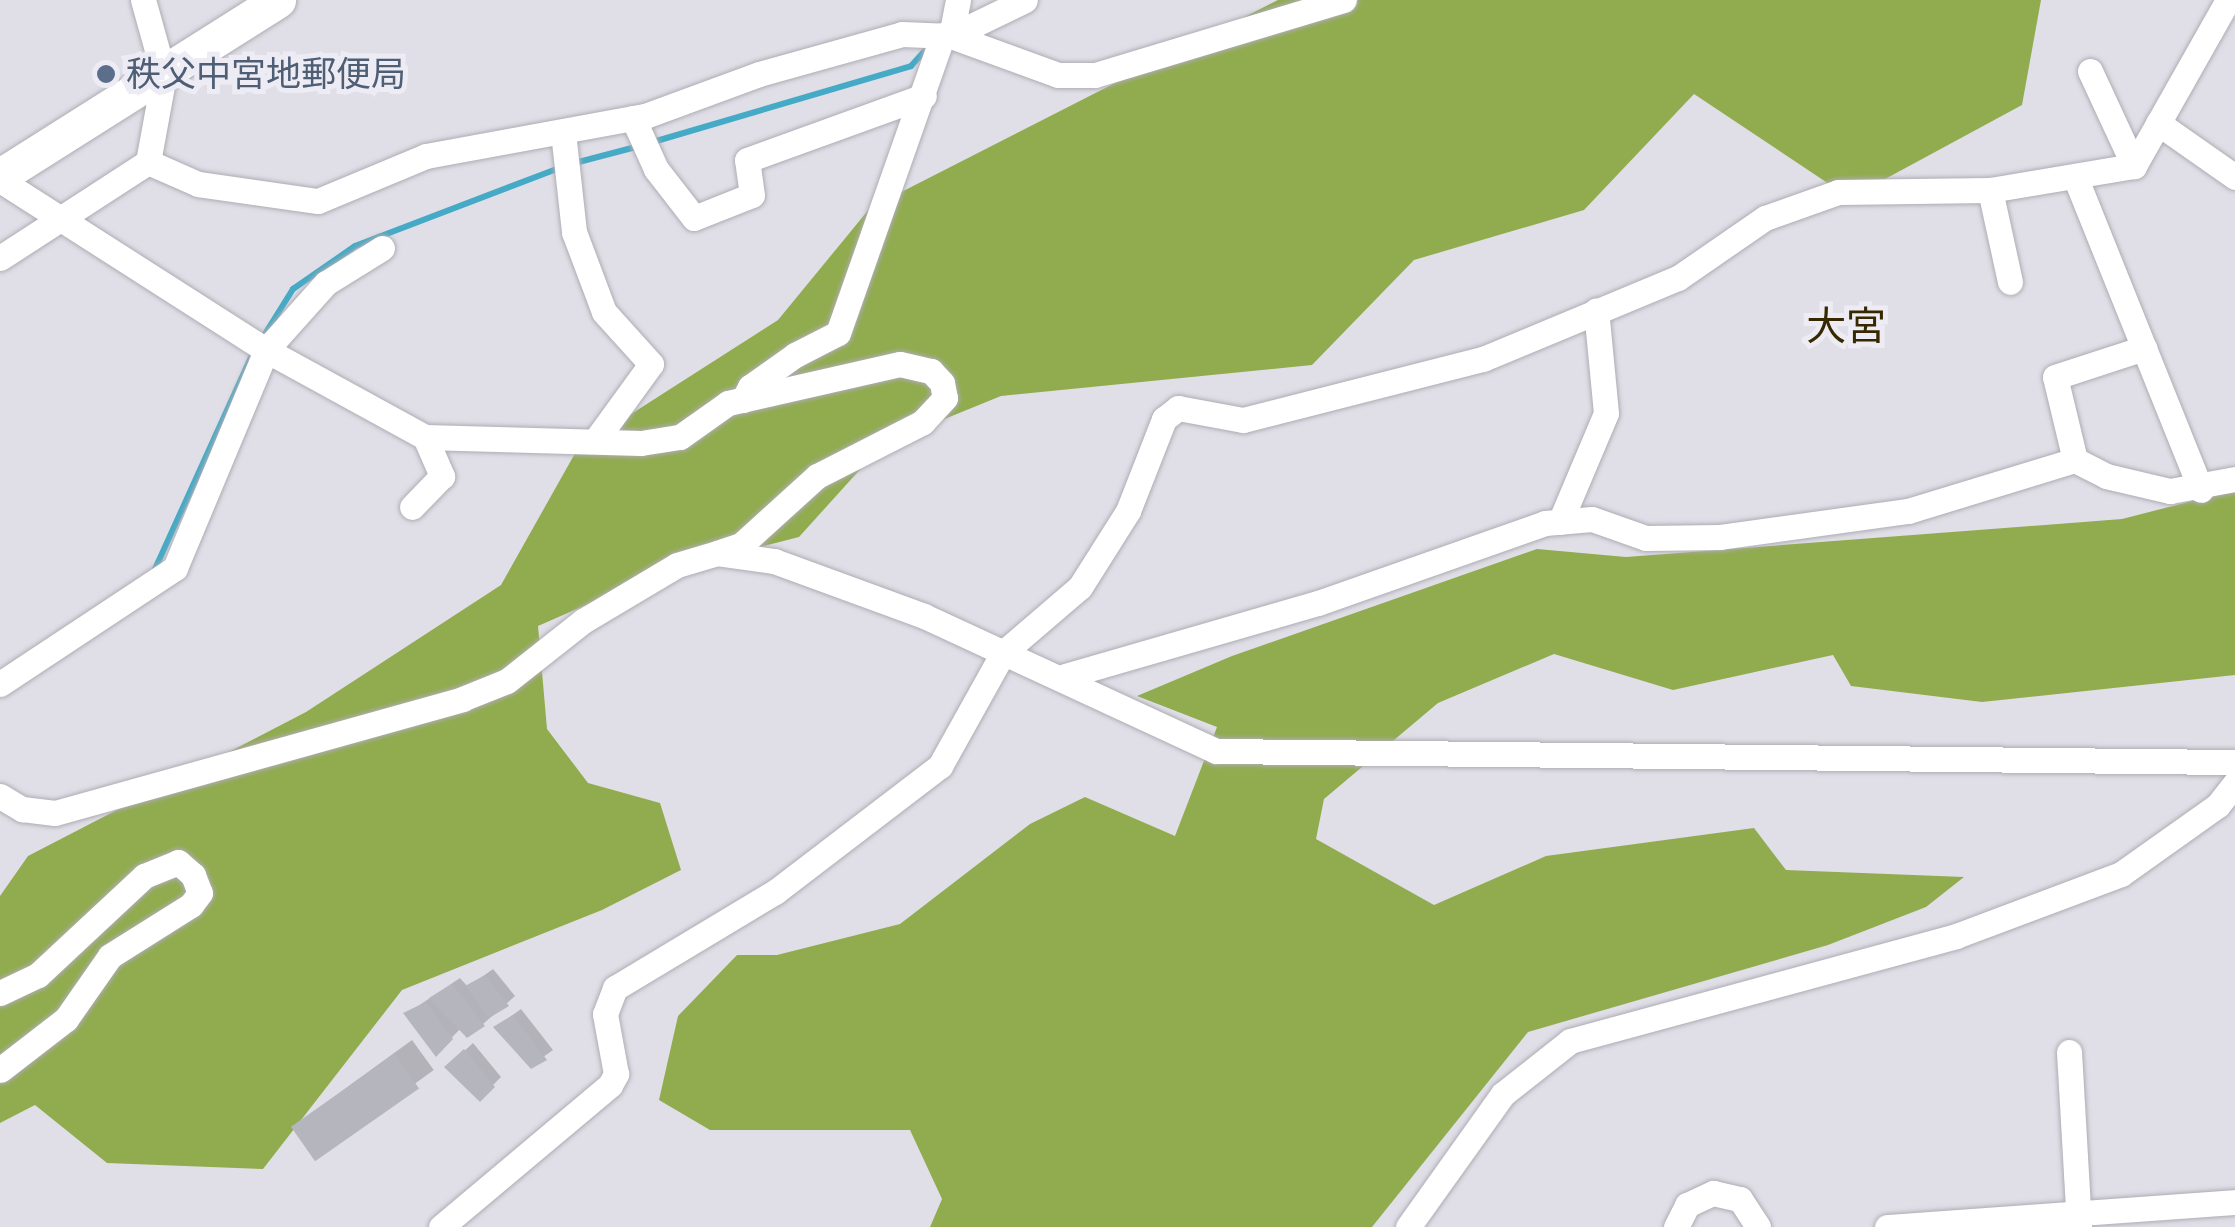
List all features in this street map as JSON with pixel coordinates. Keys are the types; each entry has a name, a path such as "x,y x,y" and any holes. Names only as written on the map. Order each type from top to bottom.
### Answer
{"highway":[{"path":"0,178 278,0"}],"street":[{"path":"0,258 148,162 164,75 143,0"},
{"path":"743,400 750,387 796,355 838,334 958,0"},
{"path":"947,36 1026,0"},
{"path":"148,162 198,184 318,201 426,156 633,118 848,46 902,34 947,36 1058,75 1095,74 1344,0"},
{"path":"441,1227 610,1084 616,1074 606,1014 616,988 775,892 921,785 961,736 1003,654 1080,587 1128,511 1164,419 1178,408 1243,420 1337,400 1483,358 1678,278 1764,218 1838,192 1990,190 2076,180 2134,166 2228,0"},
{"path":"2090,71 2134,166"},
{"path":"633,118 656,169 694,218 752,195 748,160 924,96"},
{"path":"2158,122 2235,177"},
{"path":"563,132 574,232 604,312 651,364 595,442"},
{"path":"0,178 59,222 266,350 425,437 595,442 680,437 743,400 900,364 930,371 945,398 923,422 817,476 742,545 677,565 583,621 506,681 462,699 55,814 22,808 0,796"},
{"path":"2076,180 2201,490"},
{"path":"1990,190 2010,282"},
{"path":"0,684 175,568 266,350 326,282 382,248"},
{"path":"1560,522 1606,412 1596,310"},
{"path":"2075,460 2055,377 2144,348"},
{"path":"412,506 442,476 425,437"},
{"path":"1065,676 1318,603 1560,522 1592,519 1646,538 1720,538 1908,511 2075,460 2138,484 2201,490 2235,479"},
{"path":"717,554 774,560 924,616 1003,654 1065,676 1216,751 2235,762"},
{"path":"1408,1227 1503,1094 1570,1041 1956,936 2122,874 2218,805 2235,783"},
{"path":"0,993 38,975 144,876 178,862 194,875 200,893 191,905 110,956 66,1018 0,1070"},
{"path":"2070,1052 2079,1221"},
{"path":"1676,1227 1687,1204 1712,1193 1740,1199 1758,1227"},
{"path":"1886,1227 2079,1221 2235,1202"}],"green space":[{"path":"1278,0 2041,0 2022,105 1850,198 1694,94 1584,210 1414,260 1312,365 1001,396 883,444 799,537 659,573 538,626 547,729 588,783 660,803 681,870 602,910 402,990 263,1169 107,1163 35,1105 0,1123 0,896 28,856 306,712 501,585 578,448 778,320 870,208"},
{"path":"2235,490 2235,675 1982,702 1851,686 1833,655 1673,690 1554,654 1438,703 1324,799 1316,839 1434,905 1546,856 1754,828 1786,870 1964,877 1926,907 1828,945 1528,1032 1372,1227 930,1227 942,1199 910,1130 710,1130 659,1100 678,1016 737,955 777,955 900,924 1030,824 1085,797 1175,836 1217,727 1137,696 1232,656 1537,549 1626,557 2122,519"}],"building":[{"path":"485,975 509,1006 489,1018 465,986"},
{"path":"452,984 485,1026 467,1038 429,998"},
{"path":"426,1002 453,1039 436,1057 403,1013"},
{"path":"513,1015 547,1060 531,1069 493,1027"},
{"path":"464,1049 495,1087 480,1102 444,1067"},
{"path":"395,1054 419,1088 315,1161 291,1127"}],"waterway":[{"path":"653,142 911,66 927,48"},
{"path":"571,164 636,147"},
{"path":"265,334 293,289 355,246 559,168"},
{"path":"155,569 253,353"}],"place":[{"name":"秩父中宮地郵便局","path":"106,74"}],"district":[{"name":"大宮","path":"1846,326"}]}
